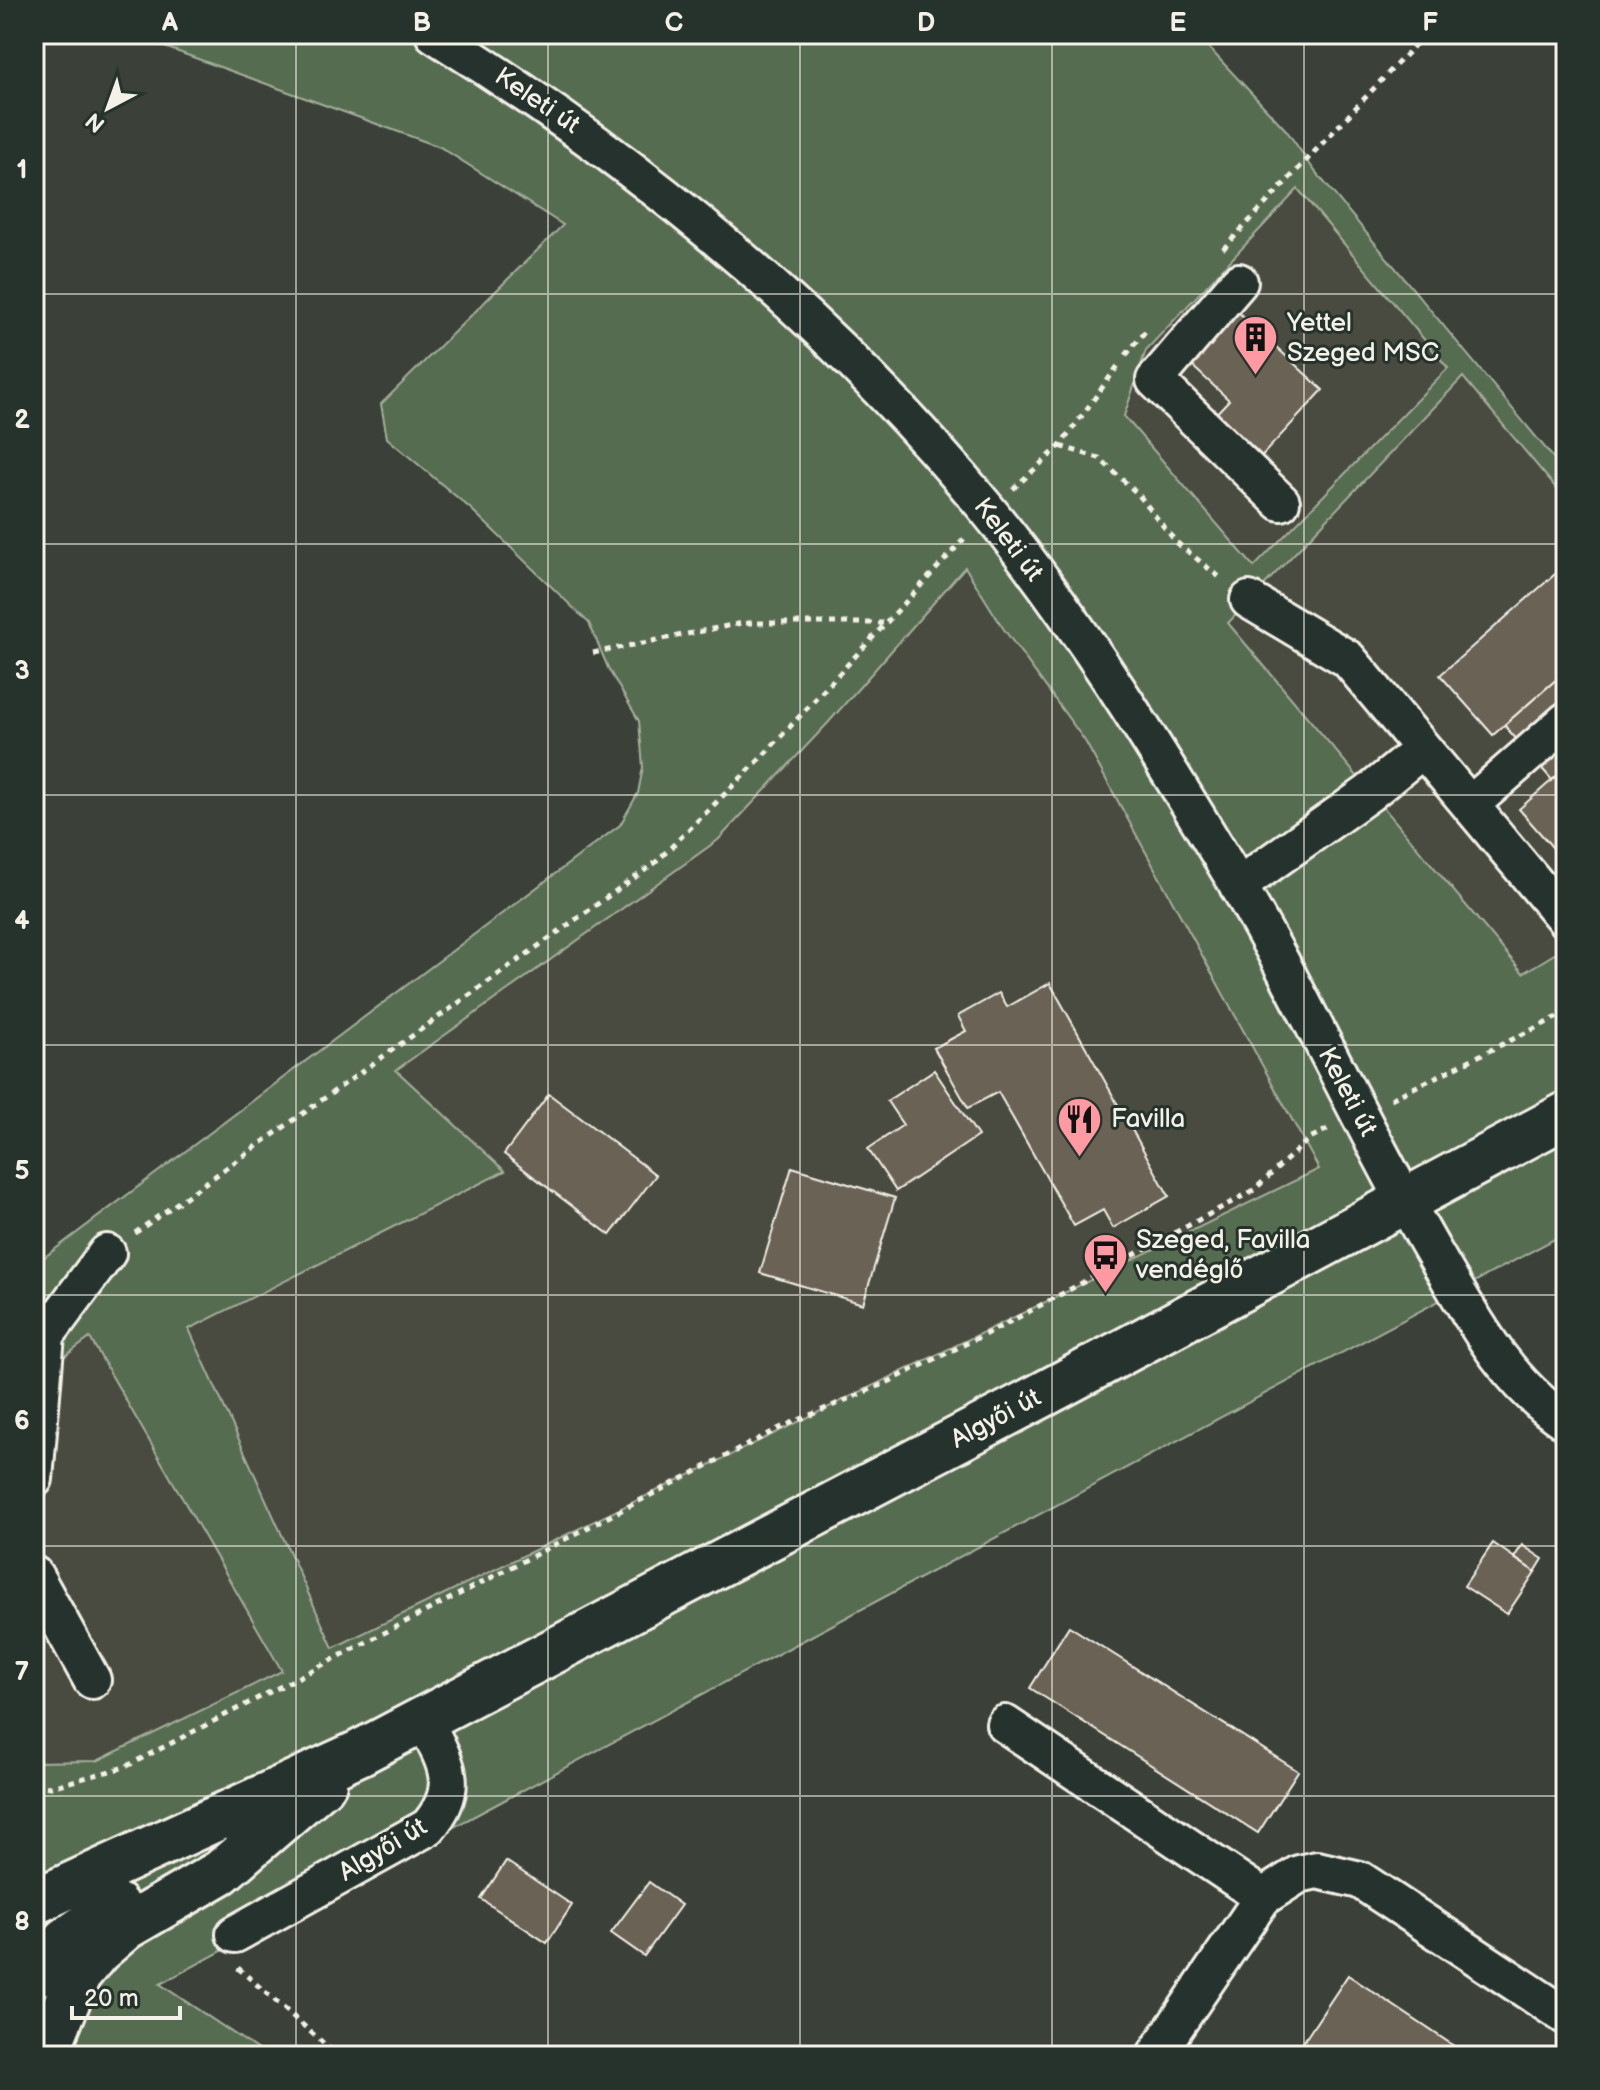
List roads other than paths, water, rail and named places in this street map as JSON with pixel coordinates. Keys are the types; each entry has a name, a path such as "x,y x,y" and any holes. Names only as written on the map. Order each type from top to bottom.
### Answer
{"main road":[{"name":"Algyői út","path":"359,1753 1042,1395 1566,1115"},
{"path":"34,1875 181,1810 359,1753"},
{"path":"34,1902 359,1753"},
{"path":"45,2056 78,1975 98,1951 126,1927 221,1872 359,1753"},
{"path":"36,1975 66,1940 95,1917 209,1853 359,1753"}],"street":[{"name":"Keleti út","path":"434,34 519,87 606,148 770,282 910,420 989,512 1134,715 1238,886 1404,1200 1494,1355 1545,1408 1566,1422"},
{"path":"1239,282 1146,379 1281,502"},
{"path":"1249,600 1348,659 1566,920"},
{"path":"1470,805 1566,721"},
{"path":"1238,886 1369,793 1423,749"},
{"path":"34,1479 46,1335 107,1253"},
{"path":"34,1575 92,1680"},
{"name":"Algyői út","path":"235,1934 428,1827 443,1810 449,1785 447,1769 423,1718"},
{"path":"1005,1724 1263,1897"},
{"path":"1155,2056 1263,1897 1299,1874 1317,1870 1360,1880 1566,2016"}],"place":[{"name":"Yettel Szeged MSC","path":"1256,377"},
{"name":"Favilla","path":"1080,1158"},
{"name":"Szeged, Favilla vendéglő","path":"1105,1294"}]}
